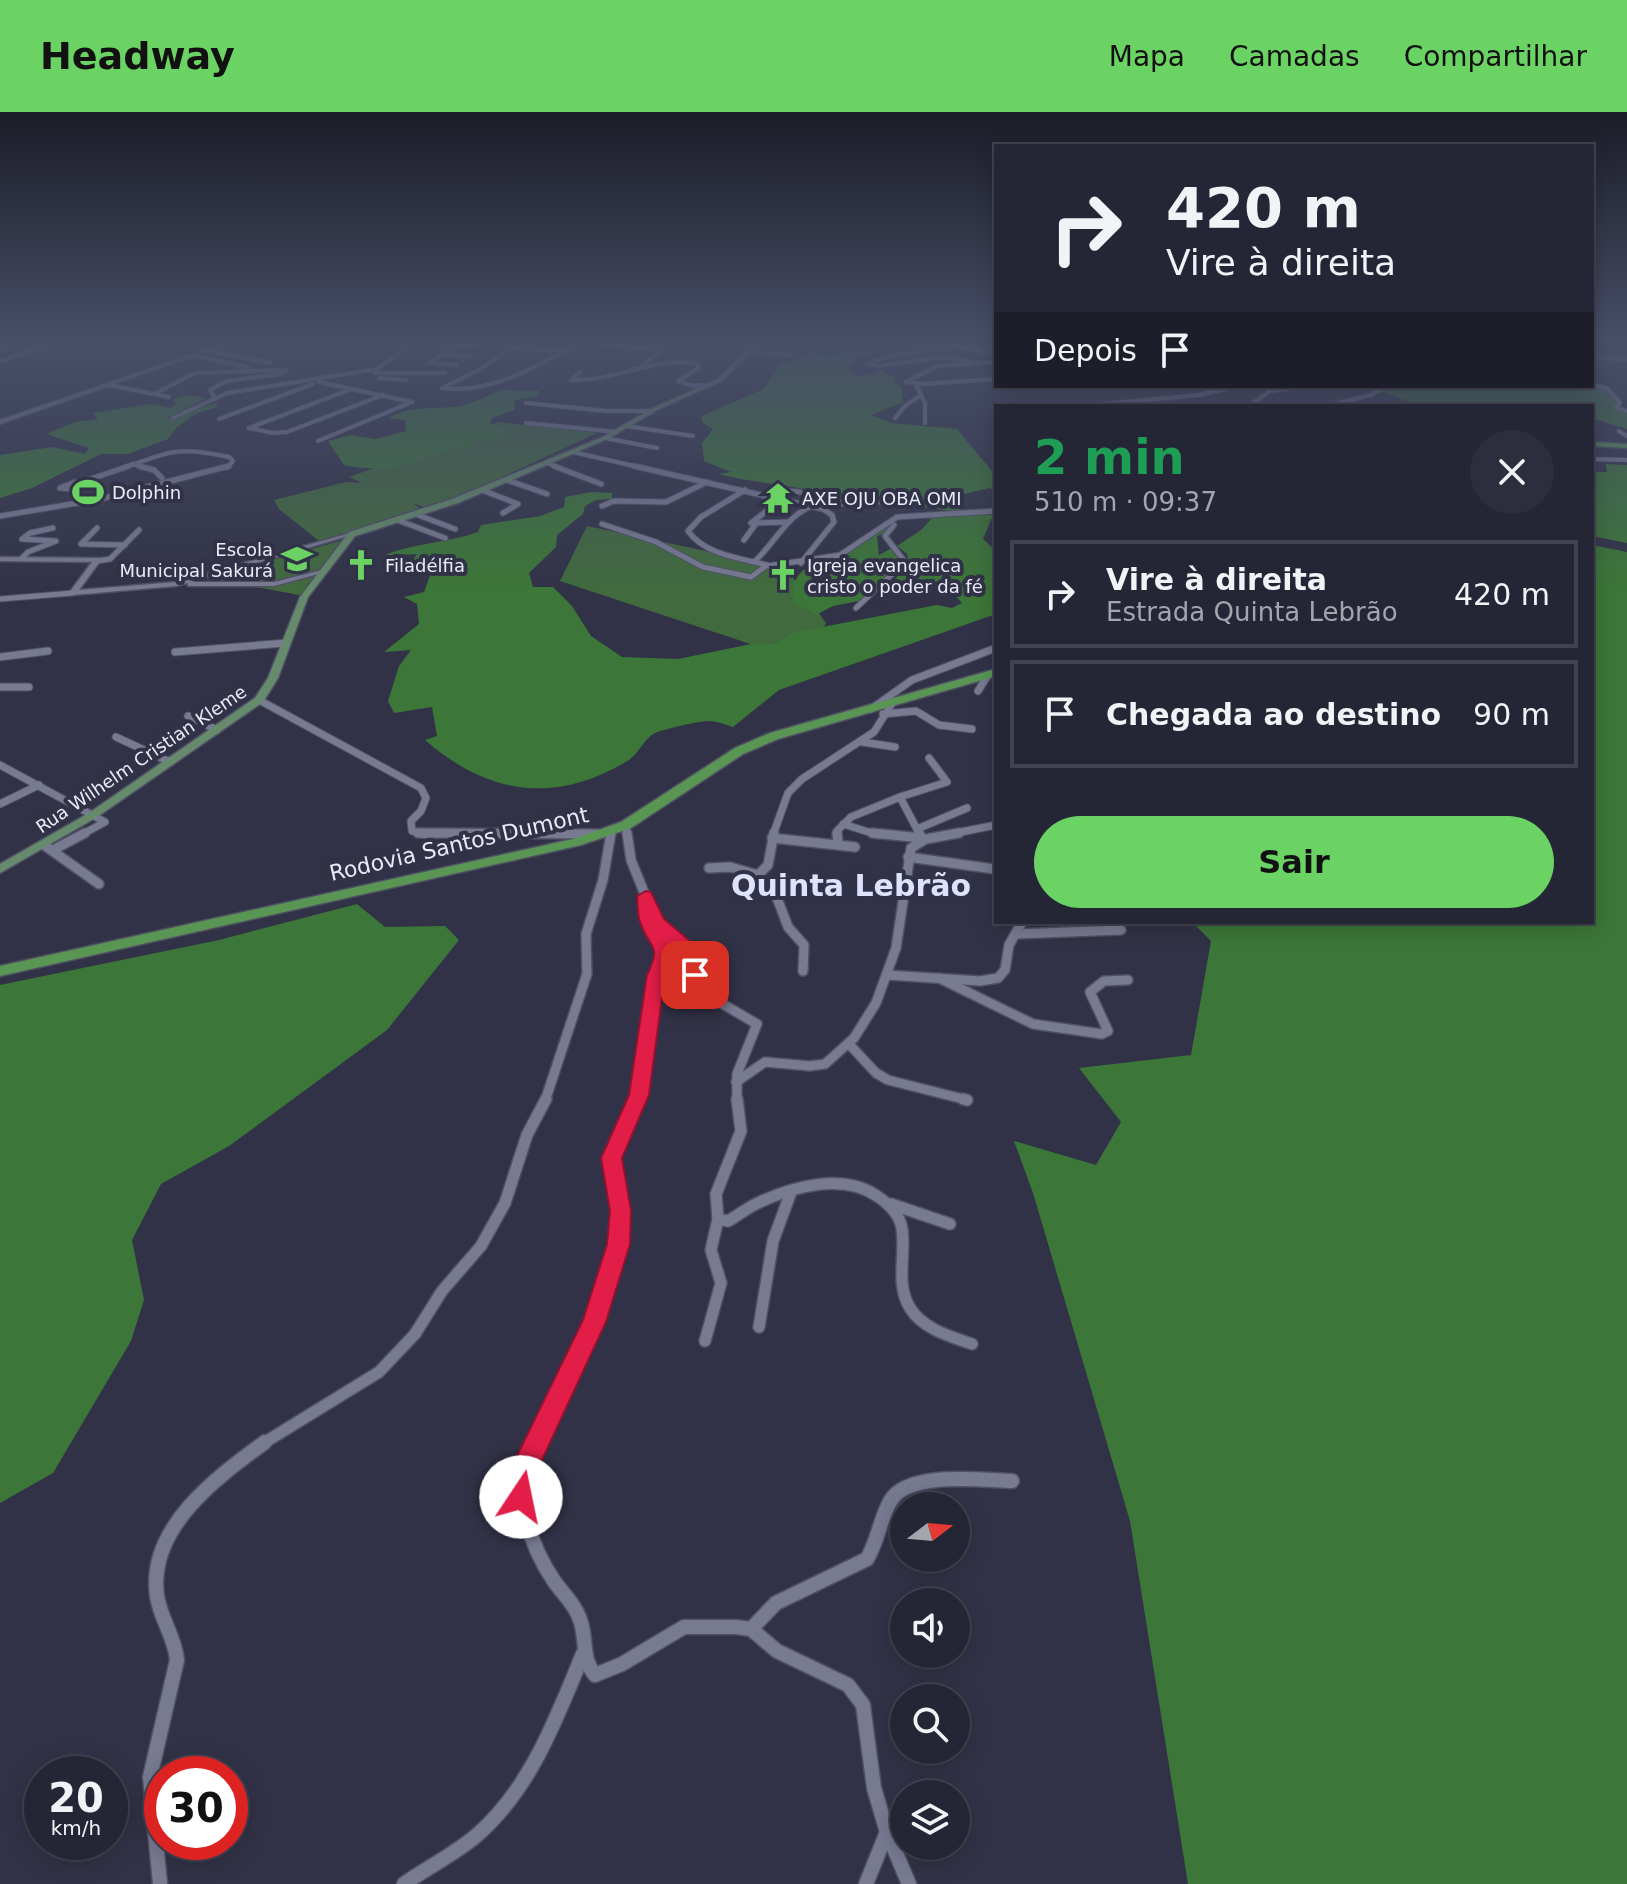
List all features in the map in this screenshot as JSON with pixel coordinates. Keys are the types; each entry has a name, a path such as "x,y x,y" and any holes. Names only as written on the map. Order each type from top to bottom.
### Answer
{"highway":[{"path":"1594,444 1627,446"},
{"name":"Rodovia Santos Dumont","path":"0,971 554,848 613,830 752,745 992,674"}],"main road":[{"path":"352,534 418,515 482,490 605,438 626,426"},
{"name":"Rua Wilhelm Cristian Kleme","path":"0,869 48,848 259,700 273,678 304,597 352,534"}],"street":[{"path":"258,425 249,428 280,433 303,425"},
{"path":"318,441 357,425"},
{"path":"543,425 617,432"},
{"path":"626,426 693,436"},
{"path":"1619,431 1627,436"},
{"path":"605,438 657,448"},
{"path":"0,516 106,498 217,471 227,468 233,461 229,457 188,449 169,452 82,482"},
{"path":"573,452 828,511 834,522 801,563"},
{"path":"1594,459 1627,460"},
{"path":"547,463 601,484"},
{"path":"132,464 154,470 162,478"},
{"path":"507,480 547,494"},
{"path":"602,506 614,501 669,502 707,482"},
{"path":"755,525 751,522 773,506 767,501 768,495 778,488 800,492"},
{"path":"482,490 518,504 503,513"},
{"path":"745,490 701,517 688,533 716,552 768,566 840,555 892,519 994,511"},
{"path":"755,561 777,541 789,522 821,499 857,498 903,506"},
{"path":"821,499 856,505"},
{"path":"418,515 455,529"},
{"path":"856,608 905,562 885,536 887,530 906,516"},
{"path":"400,521 445,538"},
{"path":"744,540 755,525 789,522"},
{"path":"602,524 658,543 717,571 751,577 768,566"},
{"path":"22,558 28,552 56,541 22,539 30,533 53,528"},
{"path":"97,528 81,544 125,545"},
{"path":"0,559 110,559 139,530"},
{"path":"176,584 352,534"},
{"path":"73,593 97,561"},
{"path":"0,599 176,584 274,584 302,580 322,572"},
{"path":"274,584 286,586 304,597"},
{"path":"175,652 286,643"},
{"path":"870,709 912,680 994,649"},
{"path":"0,661 48,651"},
{"path":"978,691 992,674"},
{"path":"0,687 29,687"},
{"path":"259,700 421,788 426,798 421,811 411,821 412,831 426,835 613,830"},
{"path":"803,971 804,945 788,927 774,891 754,882 768,865 782,803 794,786 874,732 893,702"},
{"path":"883,714 916,711 939,725 972,729"},
{"path":"188,716 217,730"},
{"path":"116,737 170,762"},
{"path":"862,742 895,747"},
{"path":"838,844 837,831 851,817 947,782 929,758"},
{"path":"0,765 93,815"},
{"path":"0,804 39,785"},
{"path":"900,797 920,833"},
{"path":"736,1082 765,1062 810,1066 825,1064 849,1044 876,1003 887,975 900,929 908,857 914,844 920,833 967,808"},
{"path":"843,824 882,836 967,834 994,826"},
{"path":"613,830 631,860 656,922 685,946 695,975 707,995 757,1024 736,1082 741,1133 719,1177 715,1209 718,1219 711,1250 721,1283 705,1341"},
{"path":"160,1884 150,1777 177,1660 176,1645 157,1598 156,1571 163,1548 177,1523 208,1487 244,1457 279,1431 379,1372 397,1355 415,1334 442,1291 481,1246 505,1203 527,1135 551,1089 587,974 586,934 603,880 613,830"},
{"path":"772,838 855,847"},
{"path":"48,848 99,884"},
{"path":"908,857 994,869"},
{"path":"709,868 730,867 758,875"},
{"path":"646,896 648,922 664,945 665,957 656,975 639,1095 611,1158 620,1211 619,1244 594,1322 527,1462 522,1487 523,1510 547,1570 579,1615 583,1654 588,1668 595,1675 622,1664 684,1627 751,1629 777,1651 848,1685 856,1693 867,1720 874,1788 887,1832 909,1884"},
{"path":"887,975 980,981 998,978 1005,970 1009,945 1021,924"},
{"path":"1016,934 1121,930"},
{"path":"939,978 1033,1024 1102,1034 1108,1031 1090,992 1104,981 1128,980"},
{"path":"849,1044 876,1073 888,1080 967,1100"},
{"path":"718,1219 728,1221 760,1201 791,1192 847,1182 857,1184 888,1203 950,1224"},
{"path":"759,1327 773,1241 791,1192"},
{"path":"888,1203 902,1227 899,1280 907,1302 917,1318 972,1344"},
{"path":"751,1629 776,1603 867,1559 887,1511 903,1486 927,1482 1012,1481"},
{"path":"404,1884 474,1838 533,1770 583,1654"},
{"path":"866,1884 887,1832"}],"green space":[{"path":"69,425 181,425 168,439 128,454 101,454 32,488 0,498 0,455 52,447 85,454 89,448 46,434"},
{"path":"405,425 495,425 507,428 496,441 477,440 466,449 445,451 419,461 386,468 344,465 328,441 350,435 375,439 406,431"},
{"path":"493,425 524,425 597,433 431,510 413,503 423,511 319,541 279,509 274,500 346,482 362,483 349,477"},
{"path":"706,425 910,425 957,429 994,474 994,491 990,488 955,496 964,498 960,512 993,515 983,539 994,549 994,615 779,690 733,727 704,721 655,733 629,760 575,784 523,788 473,773 425,740 437,736 432,707 394,713 388,701 399,666 411,650 384,652 419,624 417,604 404,597 424,592 432,570 411,564 417,554 382,556 478,532 481,525 540,516 564,507 565,497 591,492 612,493 612,499 596,500 585,506 583,514 557,535 556,547 529,573 533,587 553,587 572,606 591,636 622,657 678,659 756,643 774,644 796,632 937,605 952,608 962,603 941,585 922,580 902,586 879,599 909,562 907,554 897,546 921,530 935,515 956,512 718,474 731,472 704,461 702,443 713,429"},
{"path":"1606,464 1627,465 1627,543 1594,536 1594,472 1607,472"},
{"path":"900,517 885,533 877,536 879,555 892,548 903,561 869,599 833,606 816,615 794,603 793,590 802,572 820,562 854,556 840,555"},
{"path":"587,526 786,568 826,623 805,662 560,581"},
{"path":"347,539 309,597 209,578"},
{"path":"1594,545 1627,552 1627,1884 1188,1884 1130,1521 1033,1193 1014,1141 1096,1165 1121,1122 1079,1068 1191,1055 1211,941 1194,924 1594,924"},
{"path":"357,904 385,927 445,926 459,940 387,1030 229,1146 161,1184 132,1240 144,1300 131,1341 53,1473 0,1503 0,985 219,940"}],"place":[{"name":"Dolphin","path":"88,492"},
{"name":"AXE OJU OBA OMI","path":"778,498"},
{"name":"Escola Municipal Sakurá","path":"297,559"},
{"name":"Filadélfia","path":"361,565"},
{"name":"Igreja evangelica cristo o poder da fé","path":"783,575"}],"district":[{"name":"Quinta Lebrão","path":"851,885"}],"route":[{"path":"521,1497 527,1462 594,1322 619,1244 621,1221 611,1158 617,1138 639,1095 656,975 665,957 664,945 648,922 646,896 656,922 685,946 695,975"}]}
